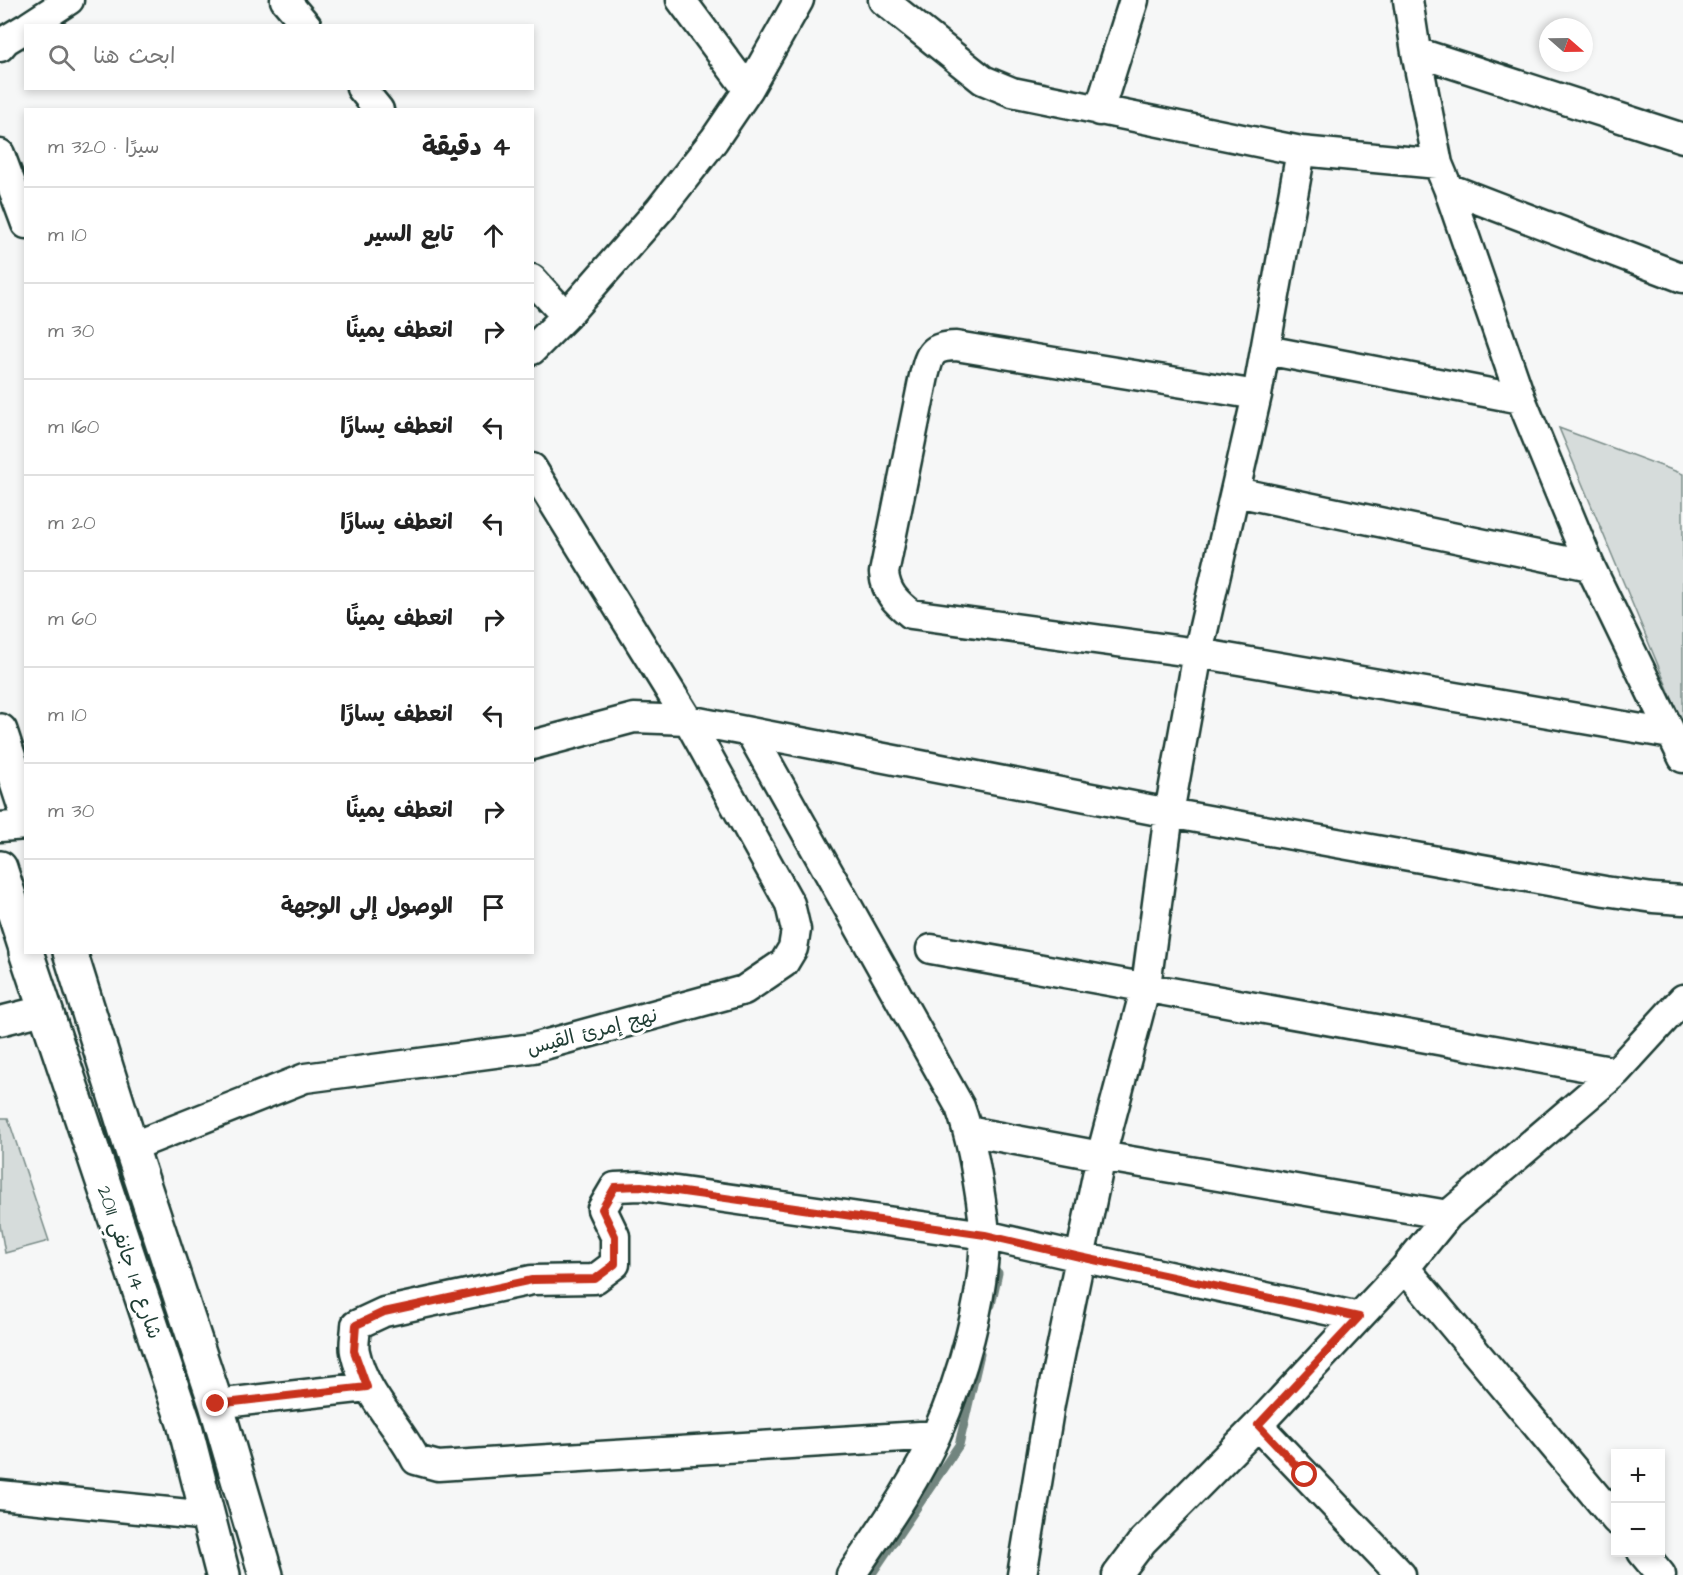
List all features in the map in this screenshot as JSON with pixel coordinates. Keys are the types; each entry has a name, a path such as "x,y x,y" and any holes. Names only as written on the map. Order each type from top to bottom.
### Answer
{"main road":[{"path":"0,731 24,804"},
{"name":"شارع 14 جانفي 2011","path":"0,868 24,945"},
{"name":"شارع 14 جانفي 2011","path":"27,954 184,1423 223,1575"},
{"name":"شارع 14 جانفي 2011","path":"71,954 131,1147 216,1404 266,1575"}],"street":[{"path":"32,24 69,0"},
{"path":"285,0 305,24"},
{"path":"681,0 748,90"},
{"path":"534,348 566,316 660,209 714,140 748,90 799,0"},
{"path":"883,0 983,80 1012,92 1301,151 1443,176 1683,278"},
{"path":"1099,111 1134,0"},
{"path":"1408,0 1416,52 1443,176 1521,399 1590,566 1677,746"},
{"path":"0,47 6,40 24,29"},
{"path":"1416,52 1683,138"},
{"path":"363,90 377,108"},
{"path":"1022,1575 1050,1404 1101,1156 1146,986 1169,813 1198,653 1257,395 1301,151"},
{"path":"0,154 24,219"},
{"path":"534,281 566,316"},
{"path":"1257,395 956,346 940,347 929,356 924,376 884,573 885,584 895,602 910,614 1198,653 1677,746"},
{"path":"1266,350 1521,399"},
{"name":"نهج إمرئ القيس","path":"131,1147 305,1078 533,1048 744,990 784,963 793,948 796,930 790,904 688,720 534,471"},
{"path":"1236,492 1590,566"},
{"path":"534,744 634,718 688,720 1169,813 1605,891 1683,900"},
{"path":"750,732 960,1107 968,1131 977,1176 985,1235 978,1308 960,1370 936,1435 907,1490 851,1575"},
{"path":"0,827 24,825"},
{"path":"931,949 1616,1072"},
{"path":"1117,1575 1142,1542 1258,1425 1405,1268 1448,1215 1616,1072 1683,999"},
{"path":"0,1021 44,1010"},
{"path":"968,1131 1448,1215"},
{"path":"936,1435 438,1466 416,1460 407,1442 367,1387 354,1351 356,1325 384,1312 532,1280 595,1279 615,1264 615,1236 602,1209 615,1187 641,1186 985,1235 1359,1317"},
{"path":"1405,1268 1611,1514"},
{"path":"216,1404 367,1387"},
{"path":"1258,1425 1401,1575"},
{"path":"0,1495 208,1516"}],"shaded area":[{"path":"1559,428 1683,474 1683,725"},
{"path":"0,1118 8,1118 49,1241 5,1253 0,1225"}],"waterway":[{"path":"991,1305 998,1273"},
{"path":"871,1575 959,1445 980,1354"}],"route":[{"path":"216,1404 367,1387 354,1351 356,1325 384,1312 532,1280 595,1279 615,1264 615,1236 602,1209 615,1187 641,1186 985,1235 1359,1317 1258,1425 1305,1475"}]}
